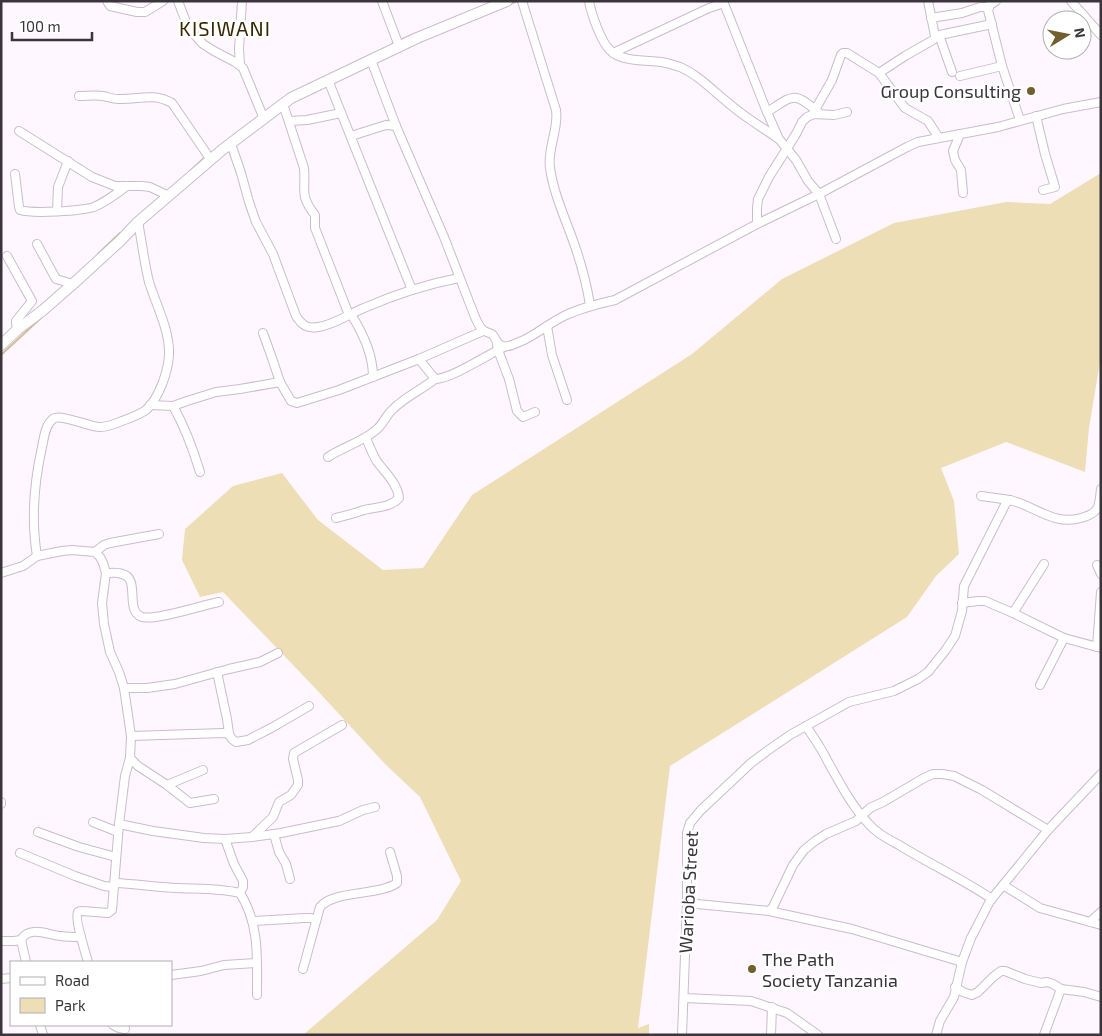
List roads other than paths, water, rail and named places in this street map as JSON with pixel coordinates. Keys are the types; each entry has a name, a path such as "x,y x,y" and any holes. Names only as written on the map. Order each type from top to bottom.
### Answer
{"main road":[{"path":"1,345 73,284 138,222 211,160 291,98 399,46 507,1"}],"street":[{"path":"107,1 110,6 144,12 163,1"},
{"path":"178,1 186,22 203,44 240,65 246,72 264,118"},
{"path":"240,65 242,1"},
{"path":"382,1 399,46"},
{"path":"522,1 556,110 556,123 549,163 552,181 576,248 590,305"},
{"path":"589,1 605,45 613,53 619,57 663,62 681,68 692,74 732,106 779,139 819,194 836,239"},
{"path":"928,1 931,18 952,72"},
{"path":"931,18 962,13 980,7 989,7 996,1"},
{"path":"1072,1 1101,35"},
{"path":"613,53 723,2 779,139"},
{"path":"989,7 988,10 1002,66 1020,120"},
{"path":"879,73 933,40 937,35 992,24"},
{"path":"757,224 756,208 758,200 770,176 802,122 817,112 843,53 857,59 879,73 905,108 928,121 939,138"},
{"path":"371,60 396,126 444,237 475,317 483,331 491,334 499,346 517,412 523,417 535,412"},
{"path":"960,76 1002,66"},
{"path":"328,80 412,290"},
{"path":"79,96 118,99 145,96 165,99 172,103 211,160"},
{"path":"767,112 787,99 794,97 817,112 834,115 847,112"},
{"path":"328,457 366,438 378,429 402,400 434,379 441,379 460,370 499,346 517,343 534,335 563,317 590,305 615,300 907,147 918,142 998,127 1063,109 1101,102"},
{"path":"283,104 304,168 305,199 308,207 315,215 315,228 350,315 360,330 370,354 373,365 373,377"},
{"path":"289,121 307,120 342,113"},
{"path":"1036,116 1044,154 1055,187 1042,190"},
{"path":"351,136 386,125 396,126"},
{"path":"19,130 92,177 115,186 150,187 169,196"},
{"path":"960,134 953,151 955,160 961,170 962,193"},
{"path":"231,144 256,222 273,254 293,310 300,323 304,326 318,327 326,325 412,290 459,278"},
{"path":"57,211 58,187 68,161"},
{"path":"15,174 19,207 20,210 25,211 87,209 104,202 128,186"},
{"path":"36,556 33,525 34,496 45,432 53,418 65,418 88,426 101,427 134,417 146,410 156,398 168,368 168,344 149,282 138,222"},
{"path":"37,244 56,279 73,284"},
{"path":"7,256 32,299 16,321 18,329"},
{"path":"547,326 552,355 567,400"},
{"path":"263,333 280,382 291,401 296,403 320,397 373,377 483,331"},
{"path":"419,359 434,379"},
{"path":"150,405 173,406 216,392 280,382"},
{"path":"173,406 194,450 200,472"},
{"path":"336,518 386,506 399,498 397,489 388,474 375,459 366,438"},
{"path":"981,496 1018,502 1058,519 1077,519 1088,516 1098,509 1101,489"},
{"name":"Warioba Street","path":"682,1035 687,833 690,823 701,810 751,763 790,735 849,702 894,691 928,672 955,636 960,619 964,586 1002,508 1010,500"},
{"path":"1,573 23,566 36,556 62,550 95,552 110,542 159,534"},
{"path":"88,961 77,914 82,911 108,913 113,905 118,832 125,776 130,758 131,736 124,688 110,652 104,624 102,603 106,573 100,557 95,552"},
{"path":"1013,613 1044,564"},
{"path":"1097,565 1101,574"},
{"path":"106,573 128,576 135,612 141,616 170,614 219,602"},
{"path":"962,603 985,602 1013,613 1064,638 1099,647 1101,592"},
{"path":"1040,685 1064,638"},
{"path":"124,688 161,686 260,662 278,653"},
{"path":"217,672 228,719 229,734 236,742 248,740 309,706"},
{"path":"252,837 273,817 279,802 291,795 298,785 293,759 294,753 342,725"},
{"path":"806,726 829,762 837,779 862,816 875,830 909,852 970,884 992,899"},
{"path":"131,736 229,734"},
{"path":"130,758 138,766 190,803 214,799"},
{"path":"167,785 204,770"},
{"path":"769,911 773,907 793,865 804,850 821,837 856,821 870,808 933,774 954,776 982,790 1048,830"},
{"path":"936,1035 940,1021 954,997 962,962 971,938 992,899 1048,830 1101,774"},
{"path":"119,824 153,831 225,839 274,834 339,821 363,810 376,807"},
{"path":"93,822 118,832"},
{"path":"38,832 116,858"},
{"path":"274,834 290,879"},
{"path":"225,839 234,864 243,881 240,894"},
{"path":"302,969 320,907 328,900 392,887 397,883 398,876 390,852"},
{"path":"20,853 104,886 136,884 157,887 213,889 240,894 253,922 256,940 257,995"},
{"path":"1003,884 1040,908 1101,925"},
{"path":"686,903 769,911 852,929 962,962"},
{"path":"1090,922 1101,912"},
{"path":"253,922 305,918 316,920"},
{"path":"26,961 21,940 24,934 37,931 60,936 81,937"},
{"path":"1,941 21,940"},
{"path":"172,975 201,971 224,965 257,963"},
{"path":"956,987 968,995 972,995 986,986 993,977 1005,971 1025,979 1041,983 1047,982 1062,989 1101,997"},
{"path":"1044,1035 1062,989"},
{"path":"684,998 752,1001 787,1013 818,1035"},
{"path":"771,1035 772,1007"},
{"path":"115,1026 125,1029"}],"waterway":[{"path":"510,4 517,1"},
{"path":"403,39 412,35"},
{"path":"190,171 204,158"},
{"path":"98,254 120,233"},
{"path":"2,354 42,317"}],"place":[{"name":"Group Consulting","path":"1031,91"},
{"name":"The Path Society Tanzania","path":"752,969"}],"district":[{"name":"KISIWANI","path":"225,28"}]}
